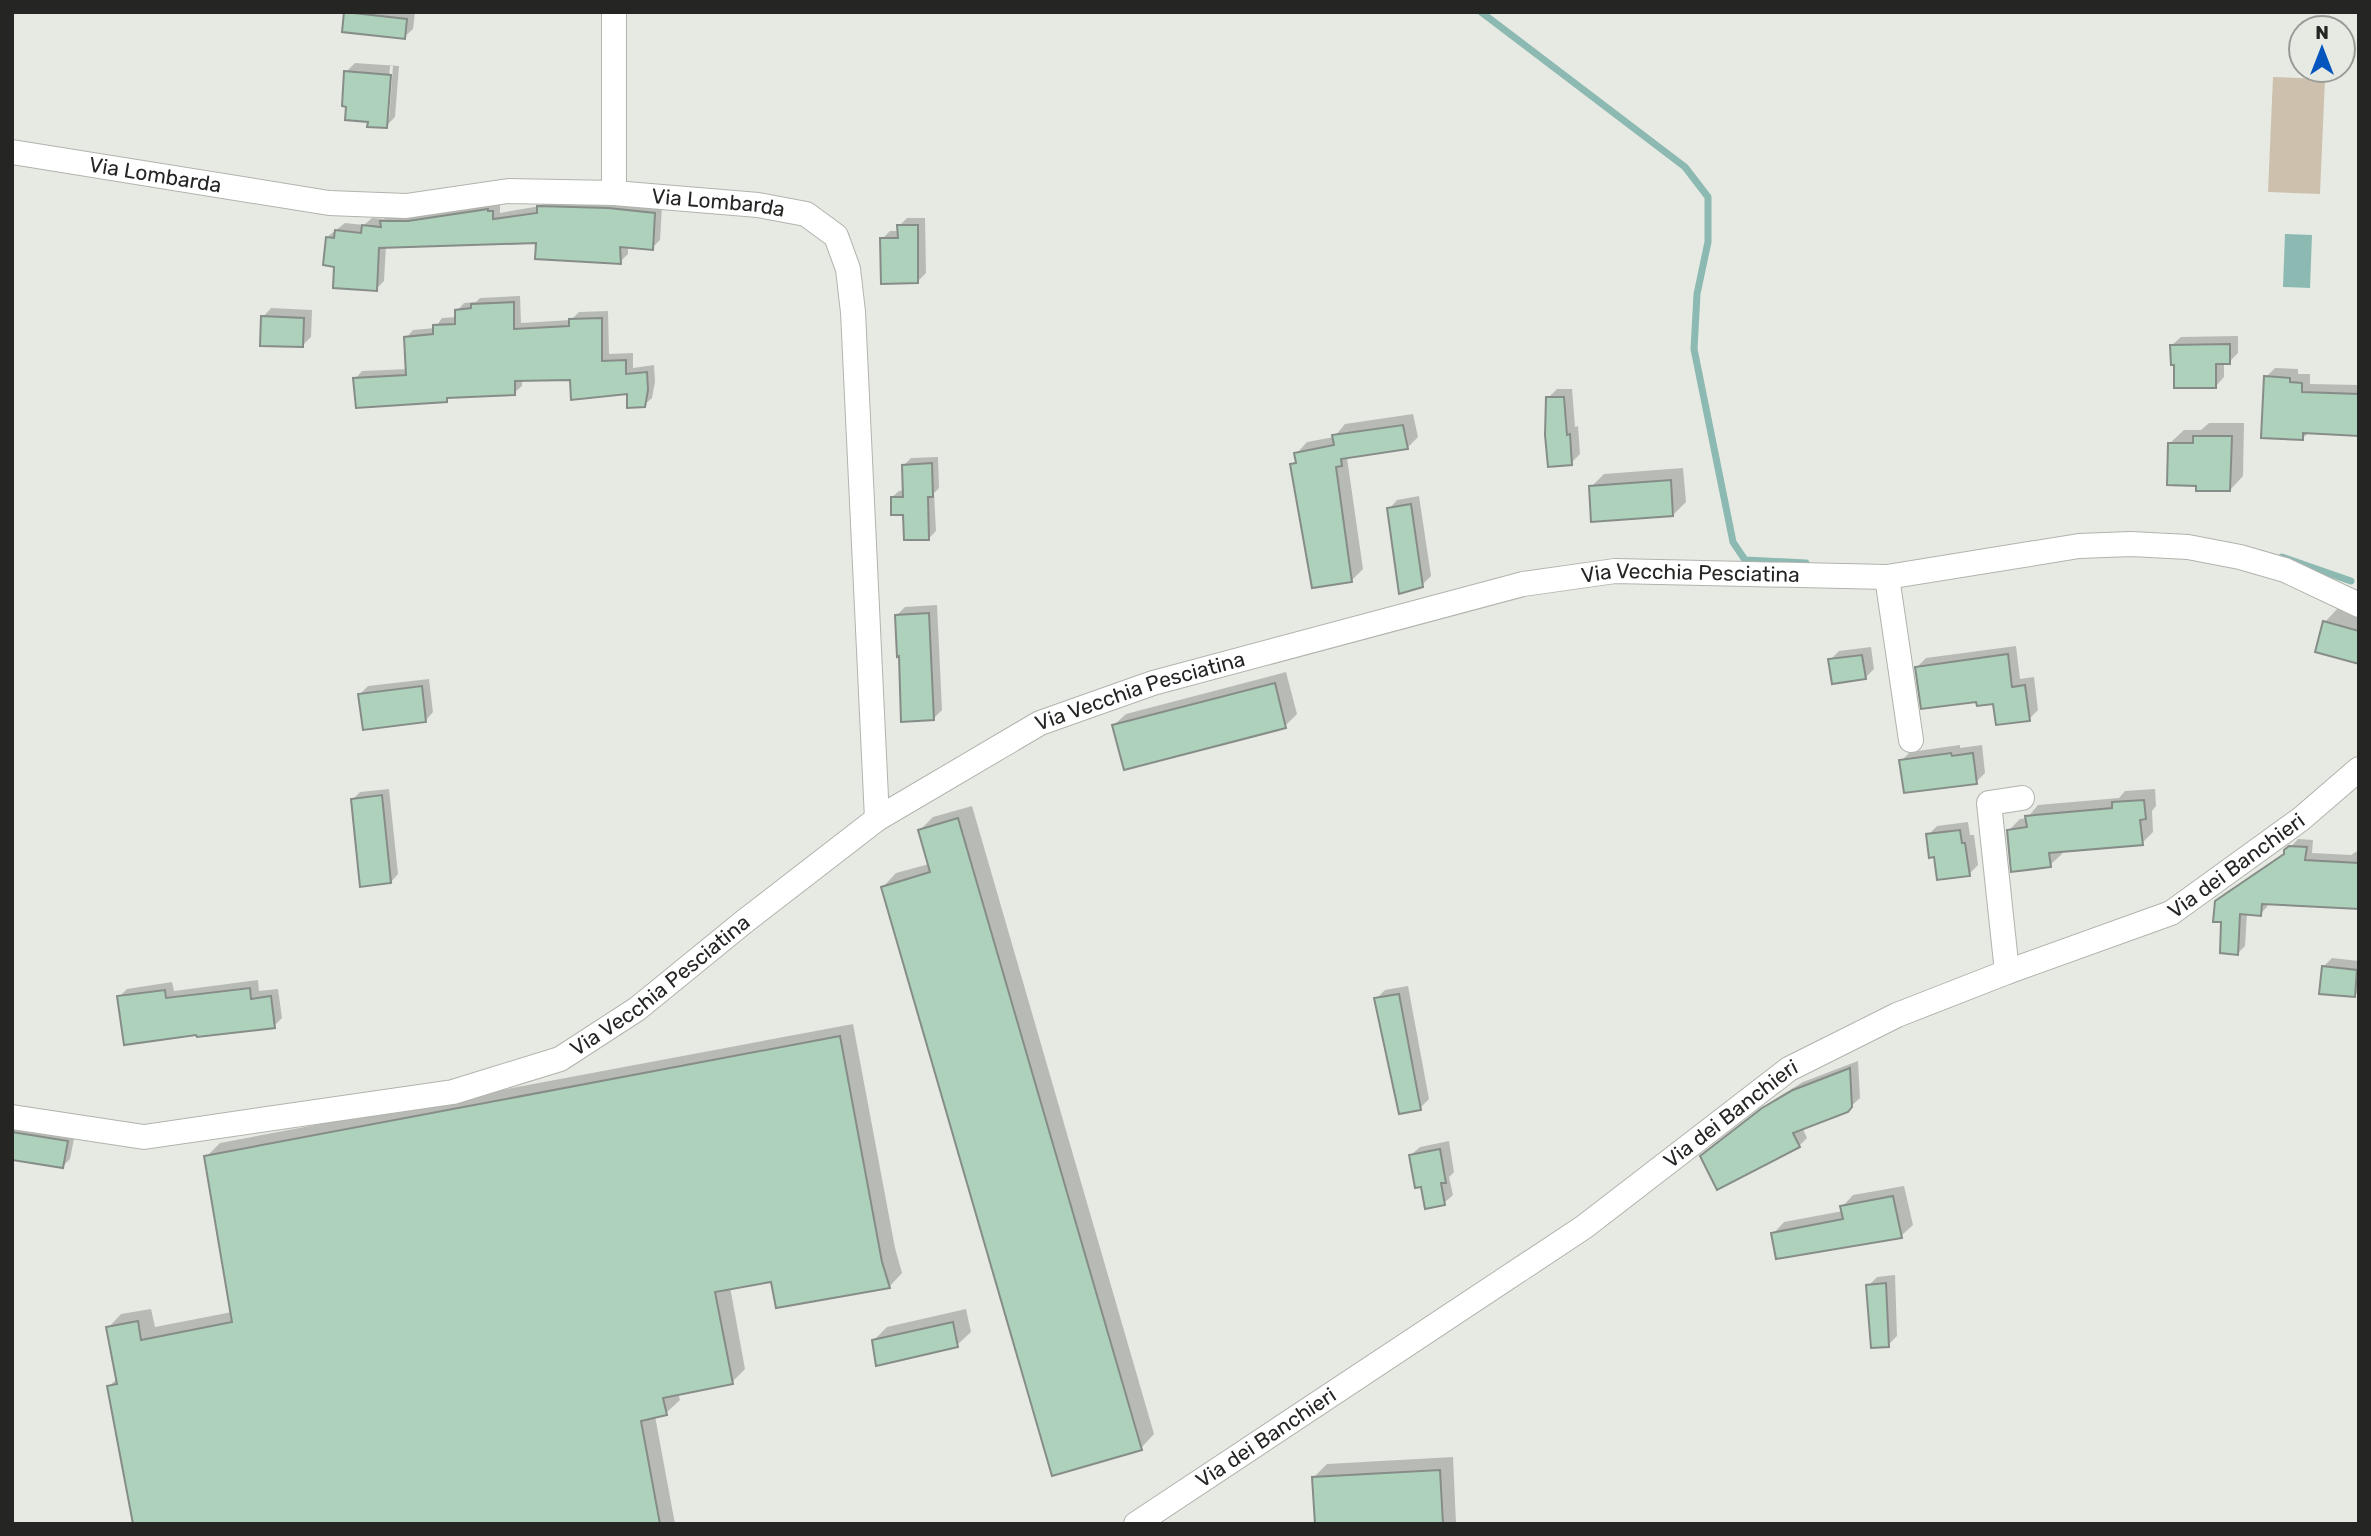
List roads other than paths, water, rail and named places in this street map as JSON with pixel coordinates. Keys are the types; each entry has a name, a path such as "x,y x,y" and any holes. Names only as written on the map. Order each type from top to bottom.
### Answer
{"street":[{"path":"614,12 614,193"},
{"name":"Via Lombarda","path":"12,152 329,203 406,206 508,191 614,193 758,205 806,214 836,236 848,269 853,312 877,819"},
{"name":"Via Vecchia Pesciatina","path":"12,1117 144,1137 453,1092 560,1059 637,1009 877,819 1040,723 1153,683 1523,584 1615,571 1887,578 2079,546 2131,544 2188,547 2240,557 2285,570 2359,605"},
{"path":"1887,578 1911,740"},
{"name":"Via dei Banchieri","path":"1136,1524 1584,1227 1789,1069 1897,1015 2171,913 2301,819 2359,769"},
{"path":"2007,972 1989,803 2022,799"}],"water":[{"path":"2285,234 2312,235 2310,288 2283,287"}],"waterway":[{"path":"1481,12 1685,167 1708,197 1708,242 1697,294 1694,349 1733,542 1745,560 1806,563"},
{"path":"2282,557 2351,581"}]}
